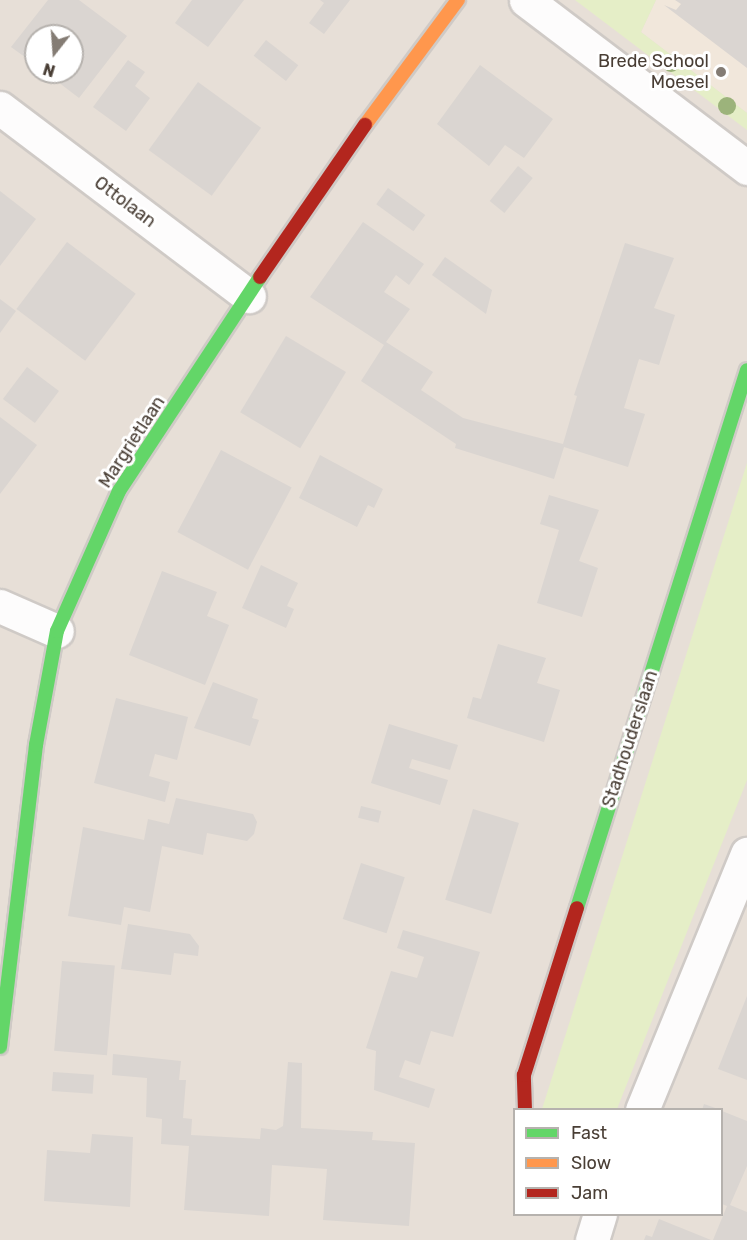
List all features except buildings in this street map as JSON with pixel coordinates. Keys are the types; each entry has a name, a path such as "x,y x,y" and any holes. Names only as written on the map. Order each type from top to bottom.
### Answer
{"street":[{"name":"Margrietlaan","path":"0,1047 36,745 57,631 119,491 331,170 458,0"},
{"path":"526,0 747,168"},
{"name":"Ottolaan","path":"0,108 249,296"},
{"name":"Stadhouderslaan","path":"525,1108 524,1076 747,370"},
{"path":"0,606 57,631"},
{"path":"643,1108 739,900 747,854"},
{"path":"592,1240 600,1216"}],"shaded area":[{"path":"0,0 747,0 747,1240 0,1240"},
{"name":"Brede School Moesel","path":"656,0 747,0 747,113 641,32"}],"green space":[{"path":"575,0 656,0 641,32 747,113 747,130"},
{"path":"747,463 747,780 617,1108 542,1108"}],"traffic: fast":[{"path":"0,1047 36,745 57,631 119,491 260,277"},
{"path":"577,908 747,370"}],"traffic: slow":[{"path":"365,125 458,0"}],"traffic: jam":[{"path":"260,277 365,125"},
{"path":"525,1108 524,1075 577,908"}],"place":[{"name":"Brede School Moesel","path":"721,72"}]}
